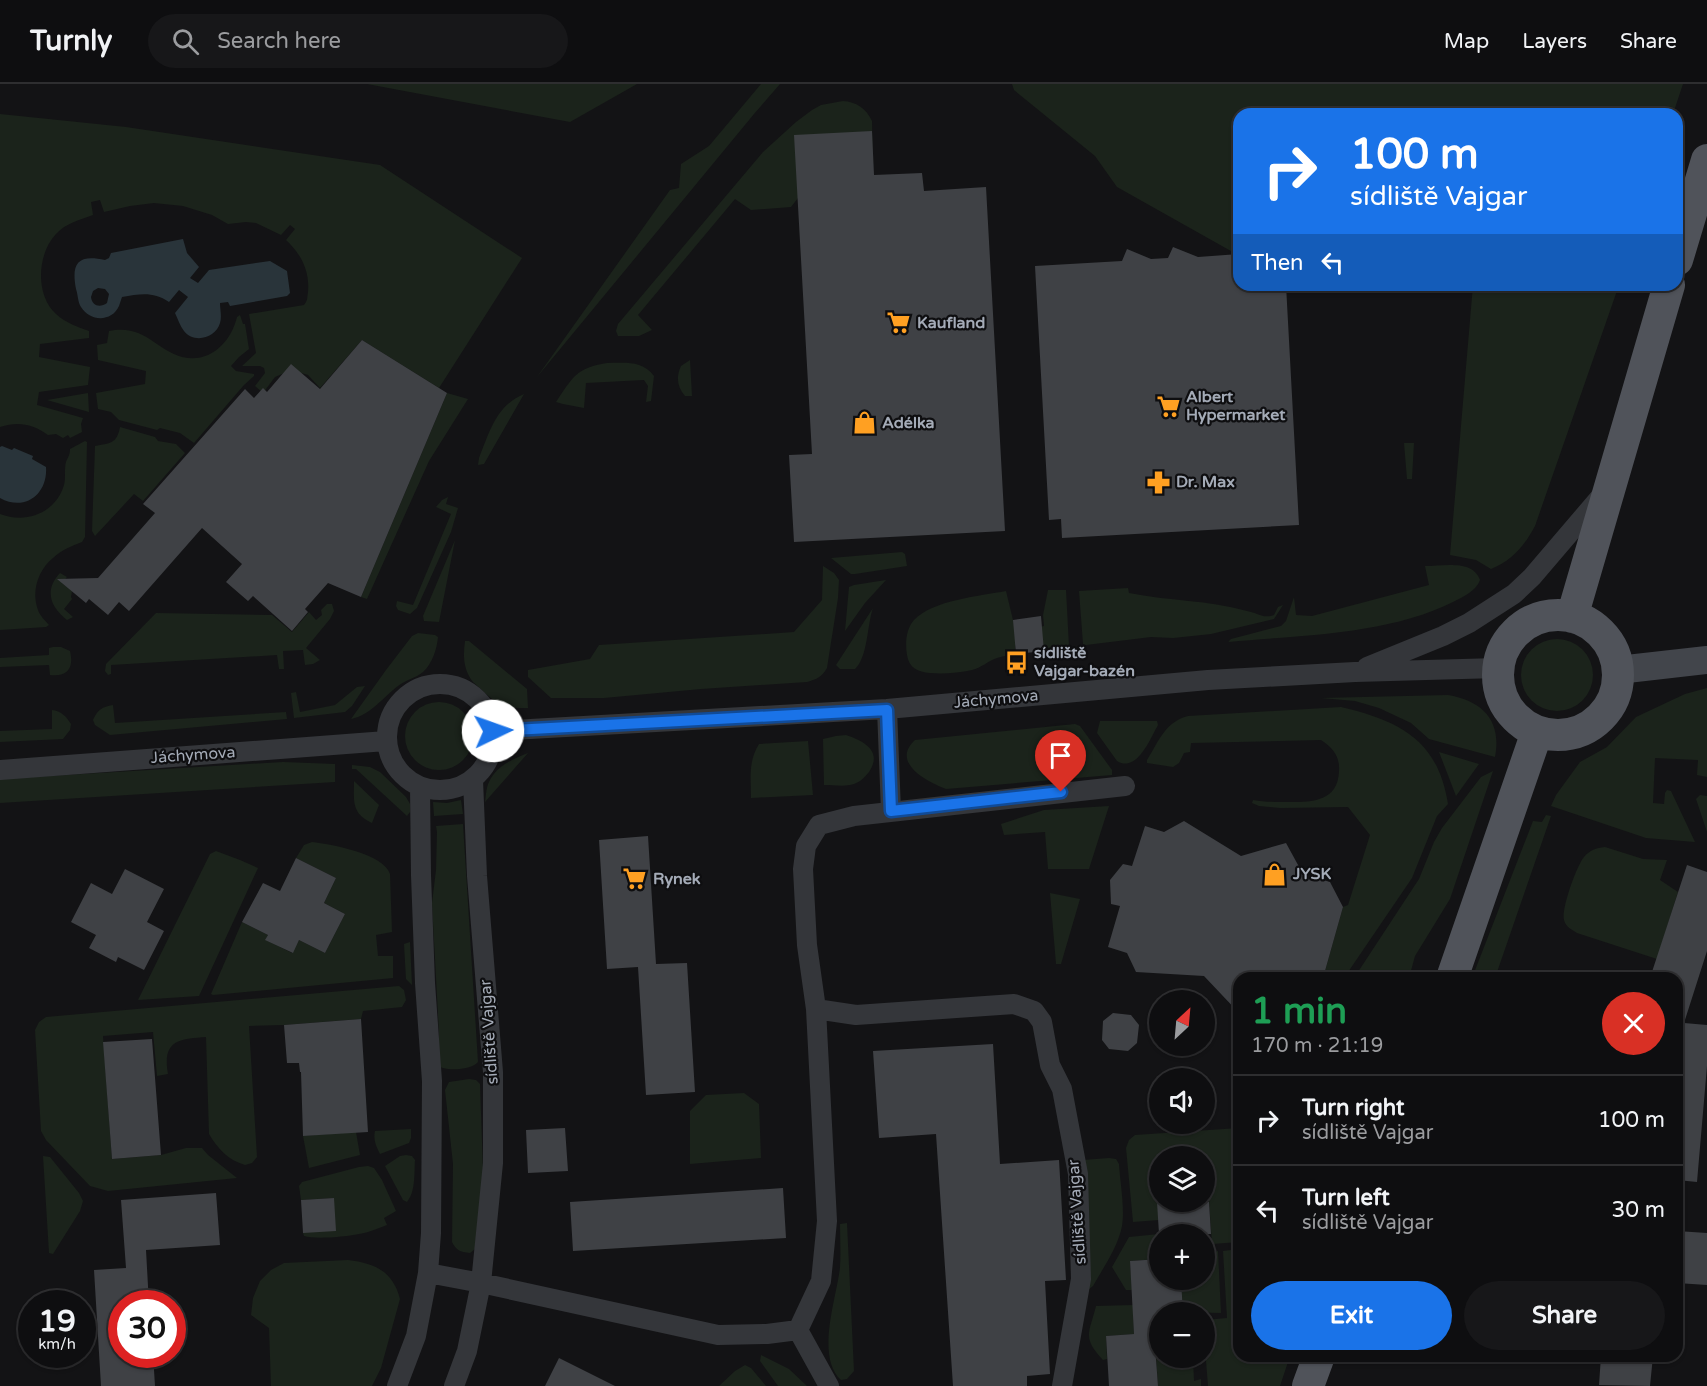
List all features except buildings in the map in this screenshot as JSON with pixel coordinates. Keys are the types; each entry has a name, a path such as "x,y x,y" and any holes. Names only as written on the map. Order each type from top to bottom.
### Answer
{"main road":[{"path":"1683,240 1707,160"},
{"path":"1572,617 1668,291"},
{"path":"1555,615 1572,617 1586,622 1608,642 1615,655 1618,670 1617,687 1612,703 1602,717 1588,728 1572,734 1554,735 1537,732 1520,722 1507,707 1499,688 1498,668 1511,638 1524,626 1539,618 1555,615"},
{"path":"1454,972 1537,732"},
{"path":"1308,1386 1317,1362"}],"street":[{"path":"1355,672 1443,636 1469,623 1514,594 1532,577 1610,486"},
{"path":"1618,670 1707,660"},
{"name":"Jáchymova","path":"493,731 887,710 1199,681 1355,672 1498,668"},
{"path":"433,684 458,687 478,699 490,719 493,731 490,758 483,770 472,780 453,790 442,791 420,787 409,782 393,764 386,741 391,714 398,703 408,694 433,684"},
{"path":"887,710 891,811"},
{"name":"Jáchymova","path":"0,770 386,741"},
{"name":"sídliště Vajgar","path":"454,1386 467,1351 481,1282 493,1164 493,1072 477,876 472,780"},
{"path":"798,1330 821,1281 827,1221 816,1008 807,945 803,869 806,846 819,825 854,816 1125,786"},
{"path":"397,1386 416,1336 428,1274 432,1191 432,1081 424,972 420,787"},
{"name":"sídliště Vajgar","path":"816,1008 856,1015 1014,1004 1034,1011 1042,1022 1050,1065 1062,1089 1078,1174 1081,1279 1062,1386"},
{"path":"428,1274 481,1282 718,1335 767,1334 798,1330"},
{"path":"798,1330 829,1386"}],"shaded area":[{"path":"367,84 637,84 570,122"},
{"path":"761,84 780,84 537,377 670,190 679,188 681,164 709,146"},
{"path":"1012,84 1683,84 1675,108 1233,108 1233,252 1117,187 1095,156 1014,90"},
{"path":"843,101 860,107 872,121 873,175 798,198 791,207 751,210 735,199 638,315 652,330 639,336 618,336 616,331 618,324 763,152 812,110 821,105"},
{"path":"0,114 126,127 380,165 522,258 439,388 362,340 320,388 308,375 289,371 275,377 263,393 255,386 265,373 264,368 242,366 256,353 249,314 304,305 306,302 308,277 306,270 296,251 286,240 295,229 290,225 281,235 256,223 228,224 212,215 183,206 154,203 104,212 100,200 91,202 93,215 64,227 50,242 45,252 41,274 44,296 49,306 64,320 89,331 89,338 40,344 39,357 90,367 88,385 39,392 37,405 83,418 82,432 70,438 68,435 63,438 56,434 48,435 37,428 25,425 13,424 0,427"},
{"path":"183,239 187,253 199,267 190,278 198,283 209,270 270,261 287,271 290,293 287,296 230,306 228,302 220,303 221,318 218,328 204,338 188,335 181,327 175,313 188,297 179,290 169,302 152,295 122,297 116,311 111,315 95,317 85,312 79,303 75,280 76,267 78,262 88,258 105,260 111,253","holes":["98,288 105,289 109,294 107,303 95,304 91,297 93,291"]},
{"path":"1472,291 1617,291 1535,526 1527,540 1505,562 1491,569 1476,560 1450,555"},
{"path":"240,315 245,324 249,349 231,366 236,371 254,374 254,376 194,443 180,433 160,428 157,430 119,420 111,412 98,409 96,393 145,384 146,371 98,360 97,345 107,343 109,331 132,331 182,357 202,357 218,349 230,335"},
{"path":"690,360 692,396 685,396 678,382 678,374 681,366"},
{"path":"607,363 639,365 649,371 654,376 651,401 646,402 648,386 644,380 586,383 584,408 556,402 576,375 588,368"},
{"path":"88,393 89,412 47,400"},
{"path":"447,393 468,399 429,461 367,599 361,597"},
{"path":"524,394 484,464 478,465 500,412 514,399"},
{"path":"120,427 155,437 158,441 176,444 185,453 143,501 134,494 95,536 92,531 95,446 115,440"},
{"path":"87,442 85,537 82,542 56,555 43,569 37,582 36,603 41,616 49,625 0,630 0,514 20,518 30,517 39,514 54,503 64,485 65,465 70,449"},
{"path":"1404,443 1414,443 1412,479 1407,479"},
{"path":"0,447 33,456 32,459 46,467 43,485 33,498 18,503 0,498"},
{"path":"448,497 446,504 458,508 451,532 417,608 410,614 398,610 397,601 413,605 451,514 436,507"},
{"path":"455,540 439,622 424,621 423,616"},
{"path":"902,552 905,554 907,566 855,574 851,574 831,558"},
{"path":"823,566 834,573 839,580 838,598 827,668 821,676 814,680 604,698 551,698 528,677 528,670 590,659 599,645 794,632 822,600"},
{"path":"1425,566 1464,566 1476,573 1480,580 1465,596 1427,613 1400,621 1343,632 1228,642 1231,639 1281,626 1286,621 1294,597 1296,615 1312,616 1429,585"},
{"path":"60,573 67,577 62,583 72,591 72,599 64,609 73,617 67,620 56,610 51,598 52,586"},
{"path":"886,580 865,603 845,631 849,587"},
{"path":"1128,588 1129,593 1233,607 1264,616 1274,615 1278,607 1283,605 1274,619 1211,634 1083,644 1079,591"},
{"path":"1048,590 1066,590 1069,646 1067,648 1044,651 1043,643 1015,645 1015,654 997,658 975,669 956,673 926,672 918,670 910,663 906,650 908,632 911,624 922,613 945,603 1006,591 1013,620 1029,629 1044,626 1043,615"},
{"path":"327,604 332,604 334,611 306,648 320,660 313,664 305,665 303,650 283,651 284,669 279,669 277,655 111,665 111,674 108,675 105,671 106,664 156,613 272,615 292,632 309,612 316,620 322,615 321,610"},
{"path":"873,608 865,649 859,664 855,669 840,669 836,665"},
{"path":"418,633 438,637 434,656 426,669 401,684 365,714 351,719 412,636"},
{"path":"1550,639 1564,639 1583,649 1593,668 1593,682 1583,701 1564,711 1550,711 1531,701 1521,682 1521,668 1531,649"},
{"path":"465,641 469,641 527,689 528,708 503,705 473,682 464,662"},
{"path":"61,647 70,651 70,667 65,673 50,675 49,665 0,667 0,658 49,655 49,648"},
{"path":"365,686 352,706 345,712 294,718 291,693 296,692 300,712 335,705 357,687"},
{"path":"1707,688 1707,777 1697,775 1698,760 1655,758 1653,803 1664,804 1665,793 1667,790 1671,791 1695,842 1646,838 1551,806 1556,795 1580,762 1607,747 1636,717 1685,694"},
{"path":"1448,695 1471,702 1487,715 1496,733 1495,757 1429,739 1411,723 1379,708 1355,701 1321,698"},
{"path":"439,702 452,705 463,712 470,723 473,736 470,749 463,760 452,767 439,770 426,767 415,760 408,749 405,736 408,723 415,712 426,705"},
{"path":"113,705 115,723 286,712 287,719 110,735 95,725 93,720 101,709"},
{"path":"1341,707 1381,719 1398,727 1425,749 1435,764 1443,782 1448,804 1437,816 1412,878 1348,972 1325,972 1343,907 1348,905 1370,835 1348,807 1280,808 1252,803 1253,800 1304,802 1328,795 1334,789 1339,771 1337,757 1332,749 1321,740 1191,743 1190,752 1184,753 1179,763 1173,767 1147,763 1159,739 1168,728 1188,716"},
{"path":"52,710 63,714 71,724 70,730 63,739 0,742 0,731 52,729"},
{"path":"1100,721 1157,721 1158,725 1137,759 1124,763 1117,761 1097,733"},
{"path":"1075,724 1080,726 1112,770 1112,775 946,789 930,782 914,770 907,756 908,748 915,740"},
{"path":"846,735 870,748 874,758 873,765 866,776 856,783 824,785 823,739"},
{"path":"808,741 813,795 751,798 753,757 759,744"},
{"path":"1439,752 1479,764 1456,796"},
{"path":"528,753 485,802 492,776 500,767"},
{"path":"283,762 335,764 335,782 0,803 0,779"},
{"path":"352,765 370,767 380,772 406,797 410,804 410,812 407,816 356,769 352,769"},
{"path":"1493,771 1450,899 1415,956 1411,972 1358,972 1419,879 1442,828 1481,777"},
{"path":"354,781 379,805 372,823 357,811 354,800"},
{"path":"1700,795 1707,796 1707,832 1696,799"},
{"path":"461,800 463,814 434,816 433,802 447,803"},
{"path":"1109,806 1089,869 1048,869 1045,832 1004,835 1001,824 1044,810"},
{"path":"1546,815 1551,816 1497,972 1474,972 1533,821 1542,822"},
{"path":"463,824 478,1062 471,1067 455,1069 440,1067 439,1063 432,903 436,870 436,826"},
{"path":"312,842 356,851 386,867 390,874 392,932 376,935 378,956 393,956 393,978 211,994 242,922 268,935 266,940 292,953 299,940 325,953 345,914 324,903 336,878 296,858 304,845"},
{"path":"1605,847 1643,859 1667,860 1660,880 1678,892 1657,959 1577,933 1569,928 1564,920 1567,897 1581,862 1591,851"},
{"path":"216,851 258,868 199,996 138,1000 210,854"},
{"path":"1050,893 1080,899 1061,964 1056,964"},
{"path":"410,942 412,985 406,979 404,944"},
{"path":"399,986 404,990 406,1000 402,1007 363,1011 361,1019 249,1026 257,1157 252,1163 245,1165 224,1153 209,1134 206,1037 188,1039 175,1044 170,1048 168,1054 168,1074 157,1076 153,1032 103,1036 112,1159 161,1155 186,1148 202,1148 237,1178 108,1191 90,1186 46,1140 41,1131 35,1030 39,1022 46,1017"},
{"path":"476,1080 480,1084 483,1171 475,1249 470,1253 459,1250 452,1242 453,1164 445,1090 449,1082"},
{"path":"744,1093 759,1104 761,1158 690,1164 690,1111 706,1095"},
{"path":"1233,1128 1233,1242 1215,1244 1215,1224 1211,1224 1210,1212 1215,1212 1215,1146 1149,1146 1149,1212 1158,1212 1159,1220 1133,1222 1126,1148 1129,1140 1135,1135 1215,1134 1215,1130"},
{"path":"411,1129 409,1143 380,1154 376,1146 375,1131"},
{"path":"356,1132 360,1155 309,1168 303,1136"},
{"path":"43,1156 50,1157 83,1201 80,1211 53,1254 49,1253"},
{"path":"400,1156 412,1156 415,1160 413,1187 407,1202 403,1200 385,1166"},
{"path":"1116,1159 1119,1164 1123,1203 1122,1226 1110,1257 1093,1286 1088,1290 1083,1160"},
{"path":"368,1166 374,1168 382,1180 396,1211 384,1218 387,1225 368,1232 345,1236 318,1238 304,1236 303,1233 334,1198 301,1200 299,1186 302,1182"},
{"path":"847,1223 854,1371 847,1379 841,1380 833,1369 828,1342 840,1267 840,1224"},
{"path":"1149,1235 1149,1260 1130,1261 1132,1290 1126,1290 1112,1267 1129,1237"},
{"path":"1233,1250 1233,1362 1288,1362 1280,1386 1208,1386 1207,1368 1215,1368 1215,1319 1227,1318 1223,1251"},
{"path":"1218,1251 1221,1313 1215,1313 1215,1302 1182,1302 1182,1290 1215,1290 1215,1252"},
{"path":"348,1260 366,1263 381,1270 393,1282 400,1299 381,1368 372,1386 271,1386 269,1328 251,1315 253,1298 260,1281 271,1270 284,1263"},
{"path":"1133,1305 1134,1334 1106,1336 1107,1359 1103,1360 1092,1346 1089,1335 1096,1306"},
{"path":"761,1355 789,1369 807,1386 778,1386 760,1361"},
{"path":"745,1365 751,1368 766,1386 719,1386 735,1371"},
{"path":"1157,1368 1193,1368 1194,1381 1201,1379 1201,1386 1158,1386"}],"place":[{"name":"Kaufland","path":"899,323"},
{"name":"Albert Hypermarket","path":"1168,406"},
{"name":"Adélka","path":"864,423"},
{"name":"Dr. Max","path":"1158,482"},
{"name":"sídliště Vajgar-bazén","path":"1016,662"},
{"name":"JYSK","path":"1275,874"},
{"name":"Rynek","path":"635,879"}],"route":[{"path":"493,731 887,710 891,811 1061,792"}]}
